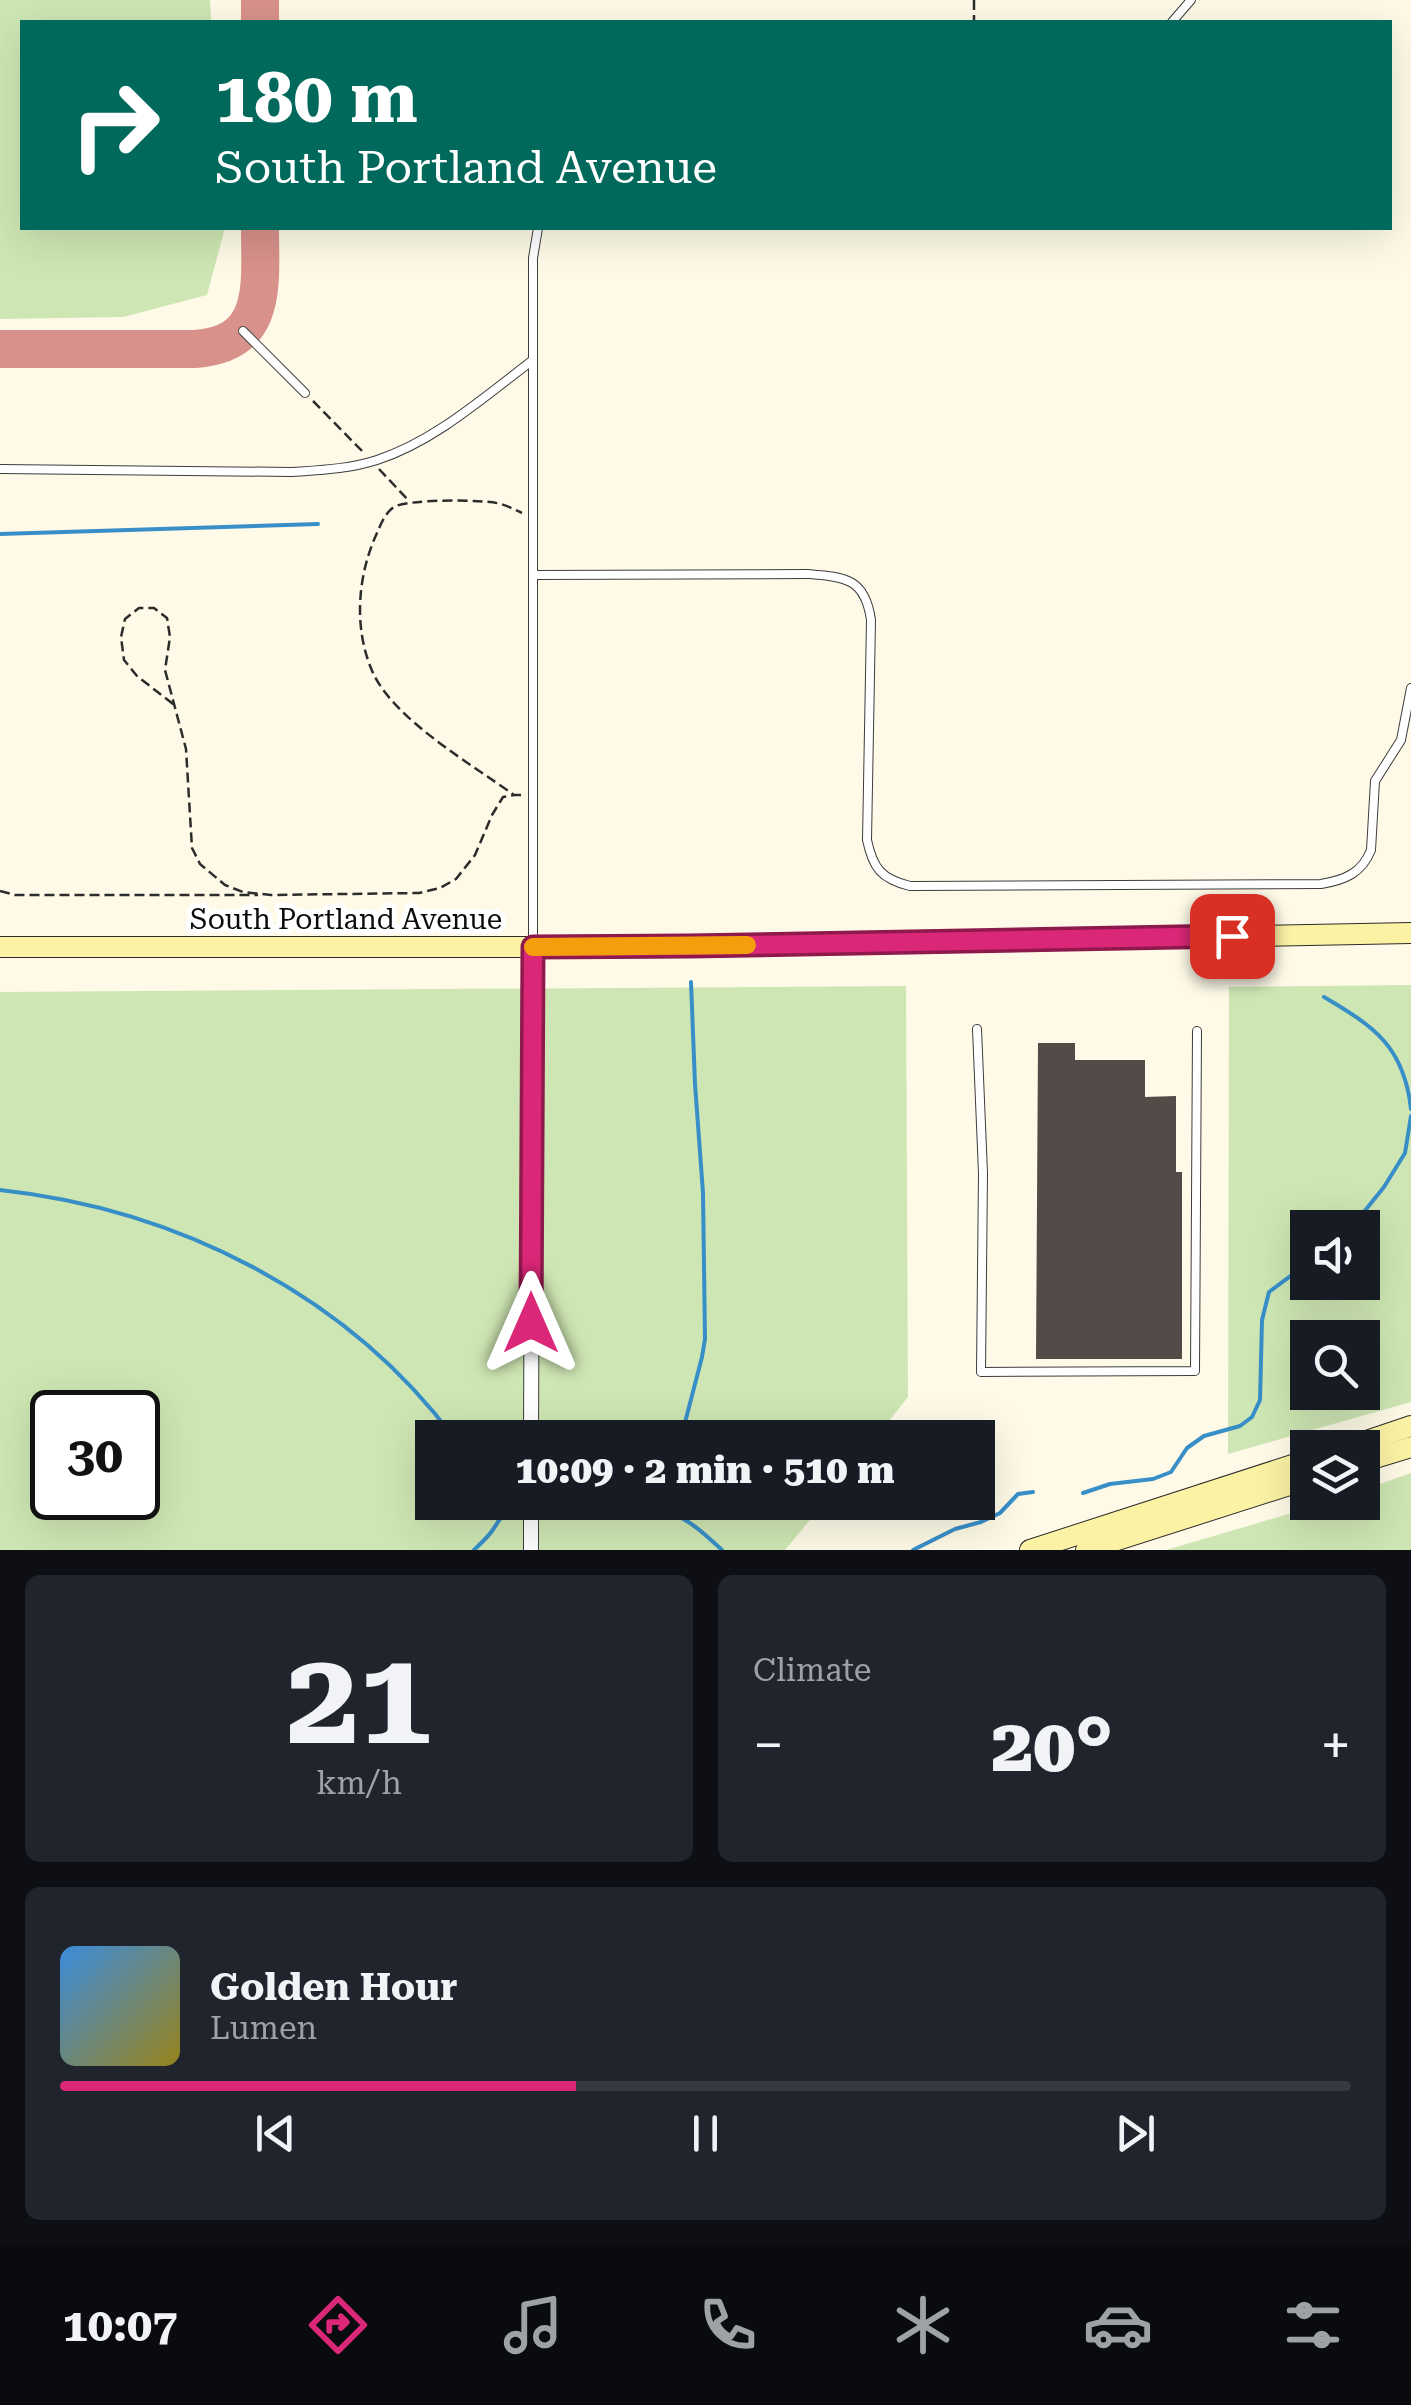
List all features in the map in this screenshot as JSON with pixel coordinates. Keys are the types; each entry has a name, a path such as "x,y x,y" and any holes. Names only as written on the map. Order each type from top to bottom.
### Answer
{"main road":[{"name":"South Portland Avenue","path":"0,947 709,946 1411,934"},
{"path":"1380,1436 1411,1426"},
{"path":"1380,1456 1411,1447"},
{"path":"1030,1550 1290,1466"},
{"path":"1086,1550 1290,1486"}],"street":[{"path":"531,1420 533,947"},
{"path":"531,1520 531,1550"}],"lane":[{"path":"1174,20 1191,0"},
{"path":"533,947 533,258 538,230"},
{"path":"243,330 305,393"},
{"path":"0,469 292,472 373,462 424,439 533,360"},
{"path":"532,575 808,574 841,576 851,581 864,597 871,620 867,840 870,856 886,878 910,886 1321,884 1343,880 1357,872 1371,850 1375,781 1400,740 1411,688"},
{"path":"976,1029 983,1173 980,1372 1195,1371 1197,1031"}],"path":[{"path":"305,393 410,503"},
{"path":"514,795 404,716 388,697 374,674 365,645 361,578 386,514 395,506 498,503 521,512 532,524"},
{"path":"172,704 137,676 124,660 121,637 125,619 139,608 154,608 167,618 170,638 166,670 186,748 192,848 200,864 225,885 271,896"},
{"path":"0,891 16,895 419,893 440,888 456,878 475,855 503,797 532,795"}],"green space":[{"path":"0,0 210,0 211,20 20,20 20,230 224,230 207,295 123,317 0,319"},
{"path":"1411,985 1411,1402 1312,1430 1290,1430 1290,1436 1228,1454 1229,987"},
{"path":"906,986 908,1397 890,1420 415,1420 415,1520 810,1520 785,1550 0,1550 0,992"},
{"path":"1411,1473 1411,1550 1166,1550 1290,1514 1290,1520 1380,1520 1380,1484"}],"building":[{"path":"1038,1043 1075,1043 1075,1060 1145,1060 1145,1097 1176,1096 1176,1172 1182,1172 1182,1359 1036,1359"}],"waterway":[{"path":"0,534 318,524"},
{"path":"686,1420 705,1339 703,1193 691,982"},
{"path":"1324,997 1358,1018 1384,1041 1402,1070 1411,1109"},
{"path":"1365,1210 1405,1153 1411,1116"},
{"path":"0,1190 66,1200 130,1217 193,1239 253,1267 310,1301 363,1341 439,1420"},
{"path":"1083,1493 1171,1472 1187,1448 1204,1436 1240,1426 1252,1417 1260,1400 1262,1320 1269,1292 1290,1276"},
{"path":"913,1550 1000,1513 1018,1494 1033,1492"},
{"path":"474,1550 500,1520"},
{"path":"684,1520 722,1550"}],"taxiway":[{"path":"260,0 260,20"},
{"path":"0,349 195,349 219,345 236,336 255,308 260,230"}],"slow traffic":[{"path":"533,947 747,945"}],"route":[{"path":"531,1323 533,947 1232,936"}]}
